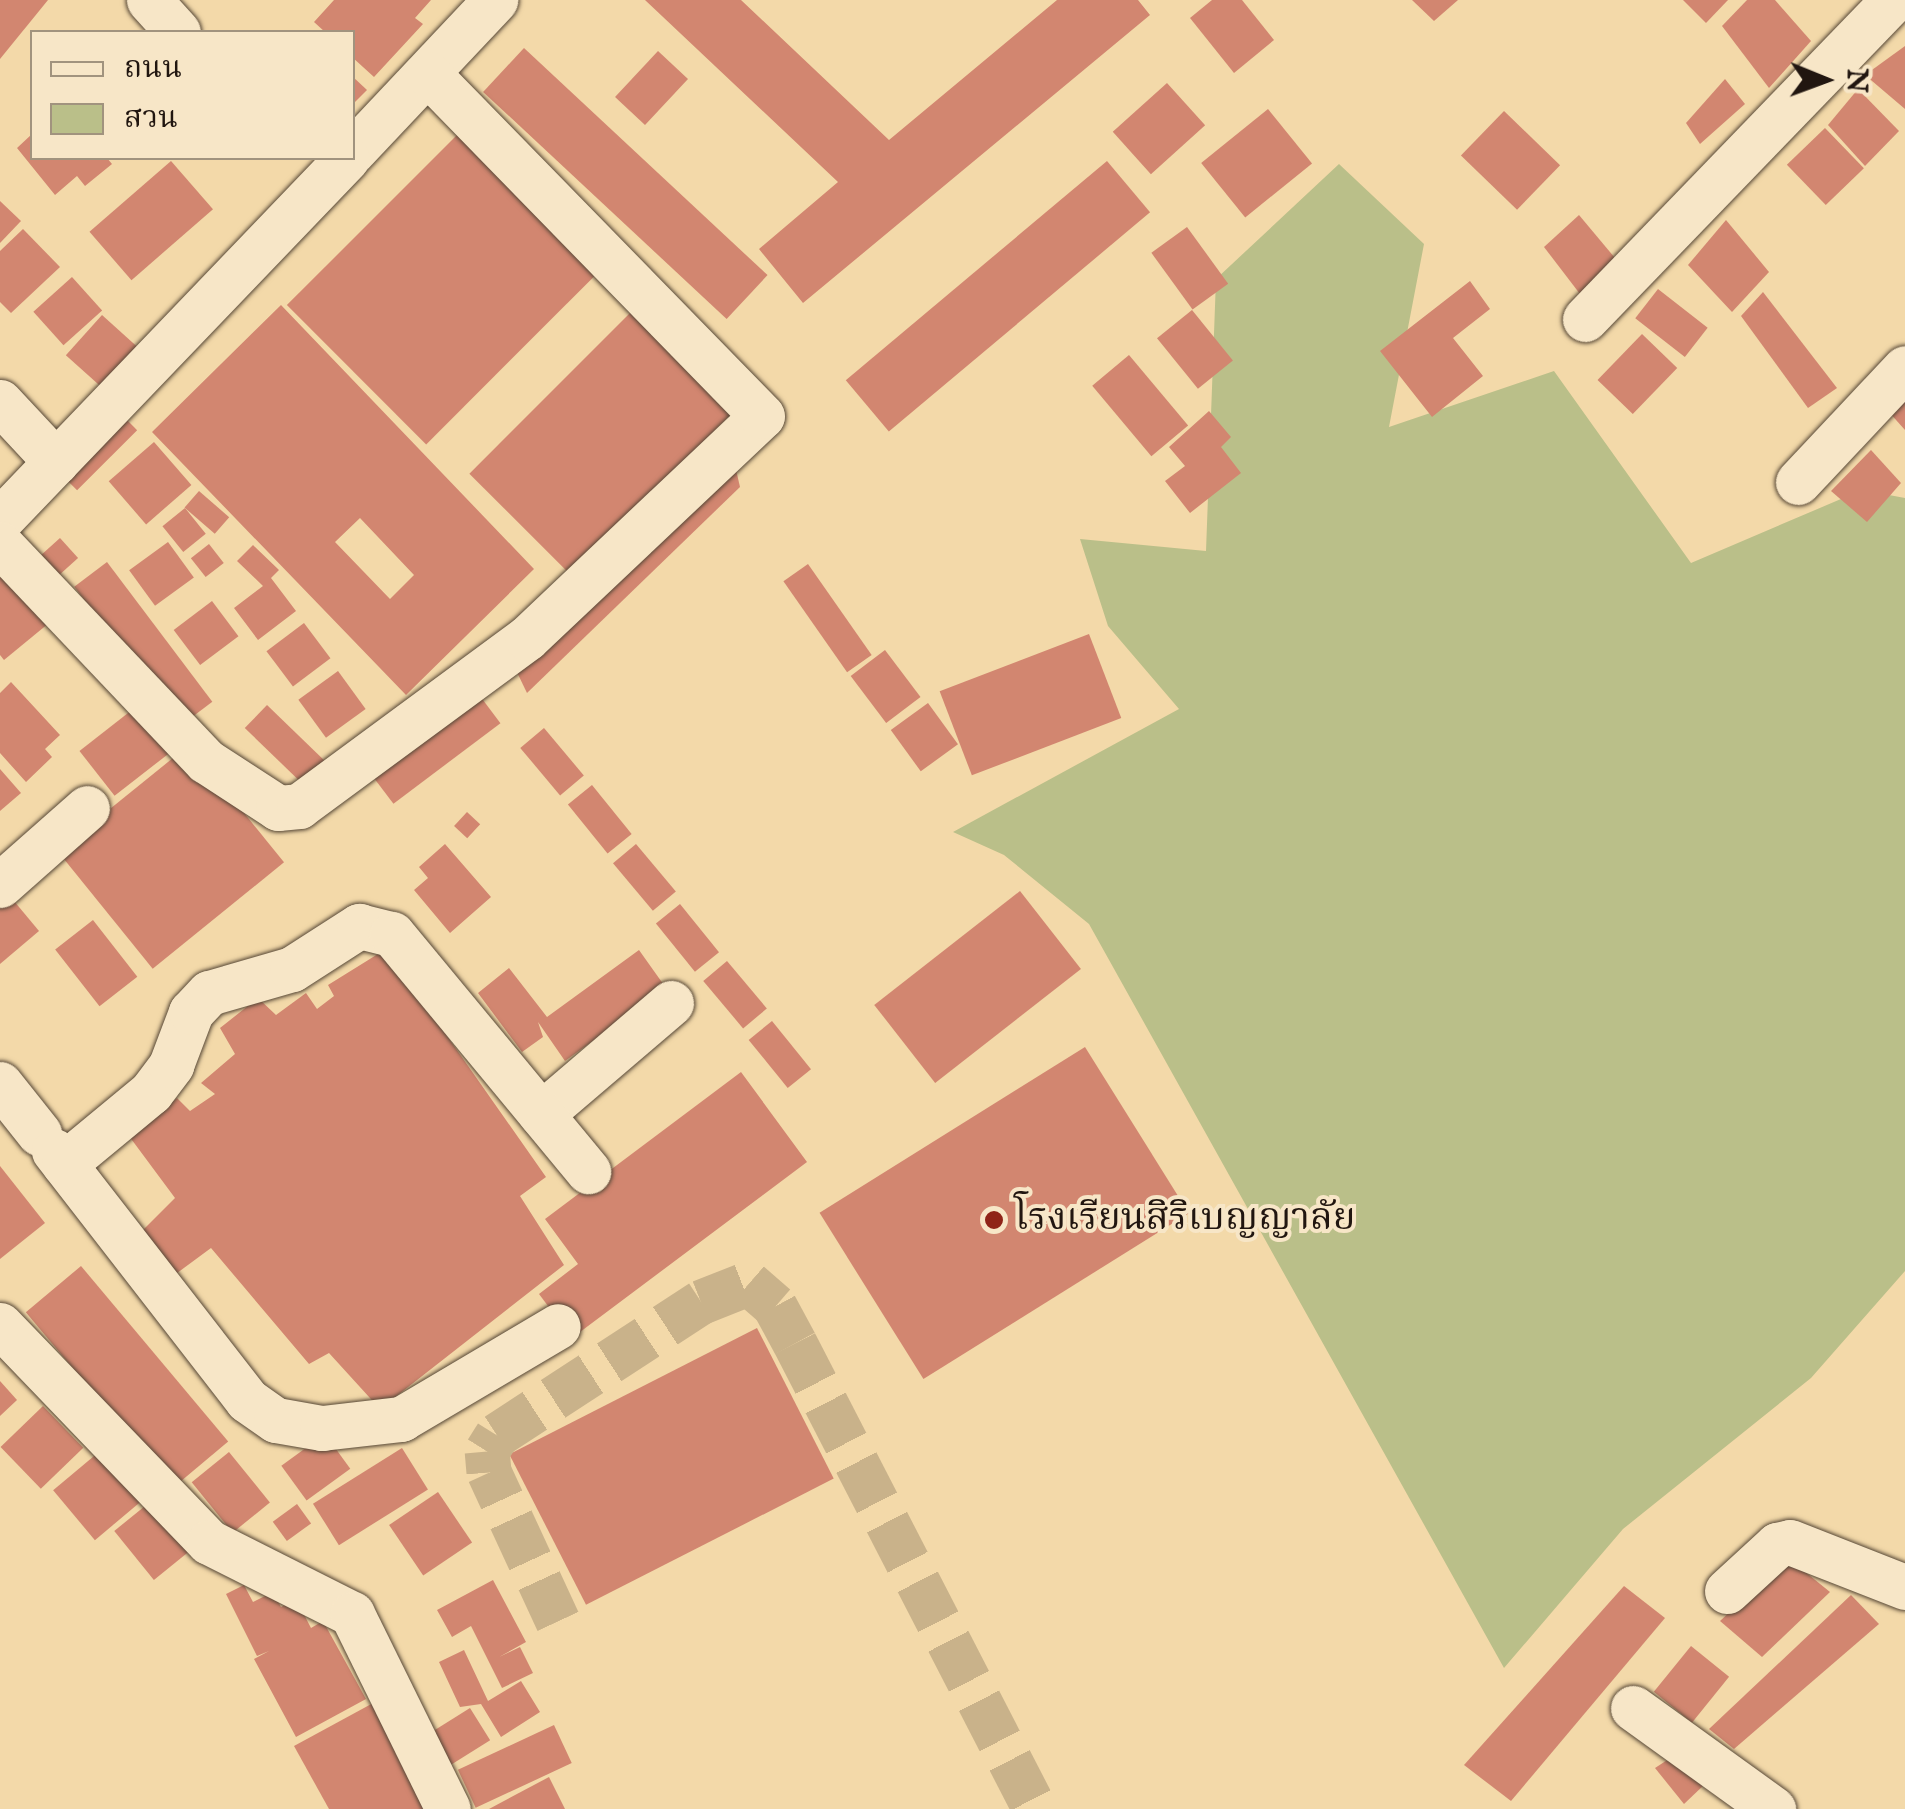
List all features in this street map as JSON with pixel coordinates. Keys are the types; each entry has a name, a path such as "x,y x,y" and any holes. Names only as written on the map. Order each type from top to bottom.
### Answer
{"street":[{"path":"148,0 176,30"},
{"path":"355,140 428,74 495,0"},
{"path":"1585,319 1894,0"},
{"path":"0,544 206,761 278,808 299,806 526,638 762,416 428,74"},
{"path":"0,520 330,162"},
{"path":"1798,482 1905,368"},
{"path":"0,402 56,462"},
{"path":"0,884 87,808"},
{"path":"52,1149 151,1092 171,1065 191,1012 209,993 228,982 292,969 359,926 392,934 588,1170"},
{"path":"541,1114 672,1003"},
{"path":"0,1084 248,1400 276,1420 322,1428 401,1419 558,1326"},
{"path":"0,1325 210,1542 352,1614 448,1809"},
{"path":"1727,1591 1777,1545 1790,1542 1905,1588"},
{"path":"1633,1708 1741,1800"}],"green space":[{"path":"1339,164 1424,244 1389,427 1554,371 1691,563 1862,490 1905,498 1905,1271 1811,1378 1623,1529 1504,1668 1089,924 1004,855 953,832 1179,709 1108,626 1080,539 1206,551 1216,279"}],"building":[{"path":"0,0 48,0 0,59"},
{"path":"334,0 431,0 415,18 423,24 374,77 355,60 355,30 323,30 314,22"},
{"path":"645,0 741,0 889,140 1057,0 1138,0 1150,15 803,303 759,249 838,182"},
{"path":"1212,0 1242,0 1274,40 1234,73 1190,18"},
{"path":"1412,0 1458,0 1434,21"},
{"path":"1683,0 1728,0 1706,23"},
{"path":"1747,0 1775,0 1811,41 1769,88 1722,26"},
{"path":"1905,46 1905,109 1865,75"},
{"path":"524,48 768,275 727,319 483,92"},
{"path":"658,51 688,79 645,125 615,97"},
{"path":"355,79 367,90 355,102"},
{"path":"1725,79 1745,104 1700,144 1686,123"},
{"path":"1167,83 1205,125 1151,174 1113,132"},
{"path":"1858,89 1899,131 1865,166 1828,125"},
{"path":"1268,109 1312,163 1245,218 1201,163"},
{"path":"1504,111 1560,165 1517,210 1461,156"},
{"path":"1825,128 1864,168 1826,205 1787,165"},
{"path":"458,134 597,273 426,444 287,305"},
{"path":"30,136 30,160 109,160 112,164 85,186 77,176 55,195 17,148"},
{"path":"171,161 213,209 131,280 89,232"},
{"path":"1107,161 1150,212 889,432 846,380"},
{"path":"0,201 21,221 0,243"},
{"path":"1579,215 1615,258 1580,294 1544,247"},
{"path":"1726,220 1769,272 1732,312 1688,265"},
{"path":"1187,227 1228,284 1193,309 1151,253"},
{"path":"23,229 60,267 11,313 0,302 0,251"},
{"path":"72,277 102,310 63,345 33,312"},
{"path":"1470,281 1490,309 1453,338 1483,376 1432,417 1380,351"},
{"path":"1658,289 1708,328 1685,357 1635,318"},
{"path":"1763,292 1837,388 1808,408 1741,316"},
{"path":"281,305 534,569 406,695 152,432","holes":["360,518 414,575 390,599 335,542"]},
{"path":"1192,310 1233,361 1198,389 1157,338"},
{"path":"632,311 733,412 570,575 469,474"},
{"path":"102,315 137,346 101,387 66,355"},
{"path":"1642,334 1677,368 1633,414 1598,380"},
{"path":"1129,355 1188,425 1151,456 1092,386"},
{"path":"1905,394 1905,430 1888,411"},
{"path":"1209,411 1231,437 1221,447 1241,473 1190,513 1165,481 1185,466 1169,447"},
{"path":"123,416 137,430 77,490 63,476"},
{"path":"154,442 191,485 146,524 109,481"},
{"path":"1871,450 1901,483 1867,522 1831,491"},
{"path":"733,457 740,487 527,693 513,664"},
{"path":"199,491 229,517 215,534 185,508"},
{"path":"185,508 206,534 183,552 162,526"},
{"path":"60,538 78,558 59,575 41,555"},
{"path":"168,542 194,578 155,606 129,570"},
{"path":"209,544 224,563 206,577 191,558"},
{"path":"253,545 279,570 271,578 296,611 258,640 234,608 263,586 237,561"},
{"path":"107,562 212,702 180,726 74,587"},
{"path":"0,564 49,623 4,660 0,655"},
{"path":"808,564 872,655 847,672 783,581"},
{"path":"212,601 238,636 200,665 174,630"},
{"path":"304,623 330,658 293,686 266,651"},
{"path":"1089,634 1121,718 972,775 940,691"},
{"path":"885,650 921,697 886,723 851,676"},
{"path":"338,671 366,709 326,738 298,700"},
{"path":"11,682 60,735 45,749 52,757 26,782 0,753 0,693"},
{"path":"480,696 500,723 393,804 373,777"},
{"path":"928,703 958,744 921,771 891,730"},
{"path":"267,705 327,763 304,786 245,728"},
{"path":"137,706 172,751 115,796 79,751"},
{"path":"544,728 584,775 560,795 520,748"},
{"path":"189,745 284,862 153,969 58,851"},
{"path":"0,769 21,793 0,811"},
{"path":"592,785 632,834 608,853 568,805"},
{"path":"467,812 480,824 467,838 454,826"},
{"path":"445,844 491,897 450,933 414,890 428,878 419,867"},
{"path":"636,844 676,891 653,911 613,863"},
{"path":"1020,891 1081,969 935,1083 874,1005"},
{"path":"9,895 39,931 0,964 0,903"},
{"path":"680,904 719,952 695,972 656,924"},
{"path":"93,920 137,977 100,1006 55,950"},
{"path":"386,949 546,1177 520,1196 564,1265 380,1409 329,1353 309,1364 211,1248 169,1279 134,1239 175,1198 129,1136 177,1098 190,1111 215,1094 201,1083 235,1054 220,1028 258,998 276,1015 306,993 317,1009 334,996 328,985"},
{"path":"639,950 666,988 565,1061 538,1022 543,1037 522,1052 478,993 509,968 547,1017"},
{"path":"727,961 767,1008 743,1028 703,981"},
{"path":"772,1021 811,1069 788,1088 749,1040"},
{"path":"1085,1047 1189,1213 923,1379 820,1213"},
{"path":"741,1072 807,1162 572,1338 539,1294 578,1264 545,1219"},
{"path":"0,1166 45,1223 0,1259"},
{"path":"81,1266 228,1441 173,1488 26,1312"},
{"path":"757,1328 834,1479 586,1605 509,1454"},
{"path":"0,1381 17,1400 0,1416"},
{"path":"43,1406 83,1448 41,1489 1,1447"},
{"path":"325,1434 350,1469 307,1501 281,1466"},
{"path":"106,1446 148,1496 95,1540 53,1490"},
{"path":"402,1448 428,1490 339,1545 313,1504"},
{"path":"229,1452 270,1503 233,1533 192,1482"},
{"path":"438,1492 472,1543 423,1576 389,1525"},
{"path":"150,1502 190,1551 154,1580 114,1531"},
{"path":"297,1504 311,1523 287,1541 273,1522"},
{"path":"1788,1558 1830,1592 1762,1657 1720,1621"},
{"path":"493,1580 526,1642 499,1657 520,1647 533,1673 502,1688 471,1626 452,1637 437,1610"},
{"path":"244,1585 253,1602 273,1592 281,1607 296,1599 311,1628 323,1621 366,1699 296,1737 254,1659 269,1651 257,1656 226,1594"},
{"path":"1624,1586 1665,1618 1511,1801 1464,1765"},
{"path":"1851,1595 1879,1624 1734,1749 1709,1729"},
{"path":"1691,1646 1729,1677 1692,1723 1654,1692"},
{"path":"464,1650 488,1701 521,1681 540,1712 501,1737 481,1704 460,1707 439,1662"},
{"path":"375,1702 427,1809 329,1809 294,1746"},
{"path":"470,1708 490,1740 449,1766 429,1733"},
{"path":"554,1725 572,1763 476,1808 458,1770"},
{"path":"1678,1753 1705,1784 1684,1804 1655,1768"},
{"path":"549,1777 565,1809 489,1809"}],"tunnel":[{"path":"558,1621 489,1472 487,1451 497,1435 701,1302 749,1283 775,1306 1035,1809"}],"place":[{"name":"โรงเรียนสิริเบญญาลัย","path":"994,1220"}]}
